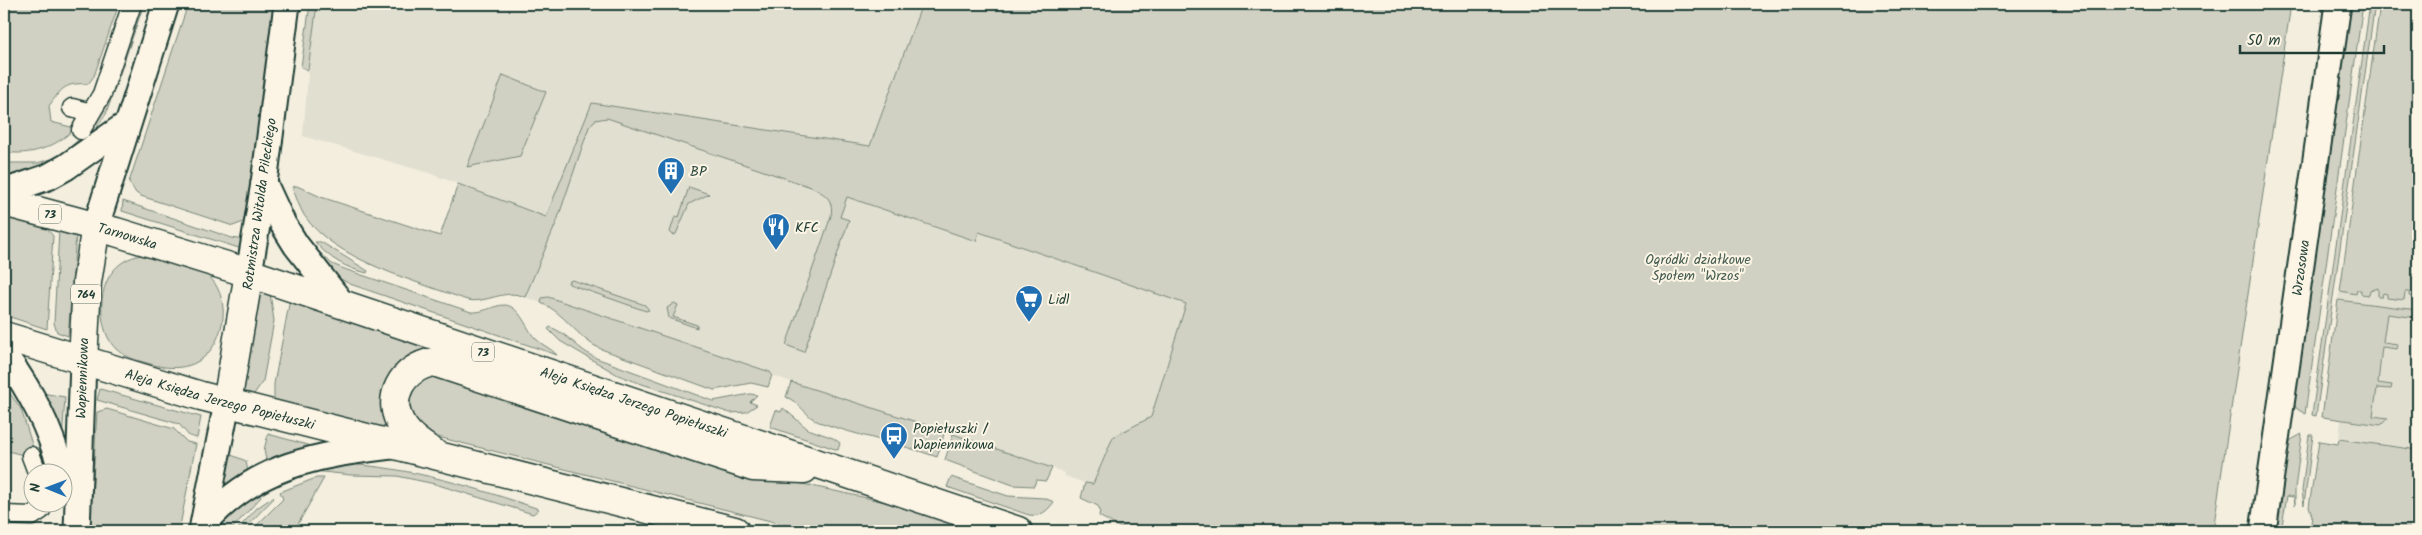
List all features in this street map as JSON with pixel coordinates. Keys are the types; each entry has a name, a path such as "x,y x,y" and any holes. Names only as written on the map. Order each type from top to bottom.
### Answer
{"main road":[{"name":"764","path":"96,226 166,4"},
{"name":"Rotmistrza Witolda Pileckiego","path":"227,403 264,183 287,4"},
{"name":"Wrzosowa","path":"2263,531 2338,4"},
{"path":"4,192 48,177 66,167 127,124"},
{"path":"264,183 283,224 296,245 343,305"},
{"name":"Tarnowska","path":"4,202 96,226 249,273"},
{"name":"Wapiennikowa","path":"76,531 87,282 96,226"},
{"name":"Aleja Księdza Jerzego Popiełuszki","path":"249,273 1018,531"},
{"path":"4,336 83,362"},
{"path":"4,354 29,390 52,442 58,462"},
{"name":"Aleja Księdza Jerzego Popiełuszki","path":"83,362 227,403 391,446 735,531"},
{"path":"440,458 410,435 399,420 396,408 399,385 405,376 413,368 434,362 752,467 833,469"},
{"path":"203,528 227,403"},
{"path":"203,528 229,498 263,476 288,466 333,453 391,446"},
{"path":"71,512 76,531"}],"street":[{"path":"81,130 102,94 132,4"},
{"path":"72,108 91,113"},
{"path":"31,456 33,462"},
{"path":"4,515 32,516 38,512"}],"shaded area":[{"path":"317,4 922,4 870,146 595,104 847,197 975,241 978,232 1186,304 1151,417 1113,437 1093,484 1085,483 1065,476 1065,473 1052,468 791,382 772,375 770,372 548,297 541,300 541,303 525,297 556,221 429,173 303,136 309,64"},
{"path":"2342,274 2418,283 2418,482 2332,508 2356,303 2338,300"}],"green space":[{"path":"4,4 119,4 94,76 88,84 74,84 64,88 49,106 51,122 75,128 51,145 24,153 4,152"},
{"path":"137,4 144,4 106,114 94,132 71,156 67,150 87,132"},
{"path":"188,4 275,4 246,221 233,226 141,196 136,193 129,182"},
{"path":"310,4 317,4 308,70 301,67"},
{"name":"Ogródki działkowe Społem \"Wrzos\"","path":"922,4 2291,4 2213,531 1131,531 1099,516 1100,510 1098,506 1081,498 1085,483 1093,484 1113,437 1151,417 1186,304 979,232 976,241 847,197 840,217 849,220 804,352 786,345 831,216 830,201 811,187 607,118 595,120 589,127 557,221 525,297 510,294 482,300 467,300 378,268 335,245 317,231 304,215 292,187 297,186 321,197 440,236 458,184 546,217 592,103 870,146"},
{"path":"2349,4 2363,4 2305,414 2296,408 2293,399"},
{"path":"2370,4 2375,4 2316,416 2312,415"},
{"path":"2380,4 2418,4 2417,301 2413,301 2413,297 2409,296 2409,292 2405,292 2404,300 2387,298 2387,294 2383,293 2382,297 2378,297 2378,288 2370,291 2369,295 2361,294 2361,290 2357,290 2356,294 2340,291"},
{"path":"503,75 546,92 520,156 467,167"},
{"path":"51,159 55,166 14,177 4,177 4,163 37,163"},
{"path":"689,187 709,194 689,204 676,234 673,235 670,232 675,216 679,217"},
{"path":"123,201 232,238 245,240 242,249 122,211"},
{"path":"4,215 45,226 53,236 47,329 4,315"},
{"path":"59,230 76,235 68,336 57,332 54,323"},
{"path":"315,242 321,242 368,271 367,273 338,262"},
{"path":"312,245 332,264 471,312 501,305 510,306 519,314 535,338 557,355 350,284 333,275 306,249"},
{"path":"147,254 205,273 218,289 221,296 223,317 218,338 212,349 195,363 173,368 135,359 116,349 106,332 103,321 102,299 108,279 116,267 124,261"},
{"path":"572,280 645,305 649,310 646,311 569,284 568,282"},
{"path":"261,290 270,293 274,321 263,381 252,397 241,395"},
{"path":"548,297 770,372 772,375 768,387 751,383 714,390 601,349 585,339 557,313 541,303 542,298"},
{"path":"290,299 756,455 423,355 398,436 274,403 274,384"},
{"path":"2338,300 2418,310 2418,318 2387,314 2383,342 2398,344 2397,349 2382,347 2378,383 2392,385 2391,389 2377,388 2373,416 2388,418 2381,425 2322,417"},
{"path":"674,303 678,305 673,317 697,325 697,328 669,318 667,308"},
{"path":"550,327 596,358 713,401 750,394 757,395 750,402 757,405 746,412 730,413 639,383 618,375 560,341 548,329"},
{"path":"426,371 752,473 931,512 985,531 810,531 426,434 411,424 406,393"},
{"path":"791,382 945,431 937,457 814,420 795,402 786,397"},
{"path":"4,385 21,409 35,454 27,456 4,450"},
{"path":"100,389 201,417 197,438 189,436 179,424 97,400"},
{"path":"42,393 65,397 62,441"},
{"path":"783,408 808,429 833,438 840,443 838,450 770,427 776,410 781,412"},
{"path":"107,409 174,429 187,442 196,444 179,531 90,531 97,412"},
{"path":"268,434 315,447 267,465 264,450"},
{"path":"953,434 1052,468 1046,481 1036,480 1034,486 1013,485 945,460"},
{"path":"2302,434 2295,489 2295,505 2294,497 2287,496 2281,531 2277,531 2275,520 2284,450 2291,440"},
{"path":"2309,435 2313,435 2304,505 2302,491"},
{"path":"2339,439 2418,450 2418,531 2310,531 2312,516 2309,507 2319,441 2338,444"},
{"path":"229,454 246,461 248,472 223,487"},
{"path":"344,464 394,469 419,474 467,486 539,509 533,514 435,484 397,476 351,475 314,471 278,486 274,480"},
{"path":"951,477 1008,496 1044,498 1054,502 1043,513 1029,515 947,487"},
{"path":"316,478 324,478 294,531 251,531 283,499 280,492"},
{"path":"256,489 261,497 230,531 216,531 222,522"},
{"path":"273,497 242,531 236,531 257,508"}],"place":[{"name":"BP","path":"671,195"},
{"name":"KFC","path":"776,251"},
{"name":"Lidl","path":"1029,323"},
{"name":"Popiełuszki / Wapiennikowa","path":"894,460"}]}
